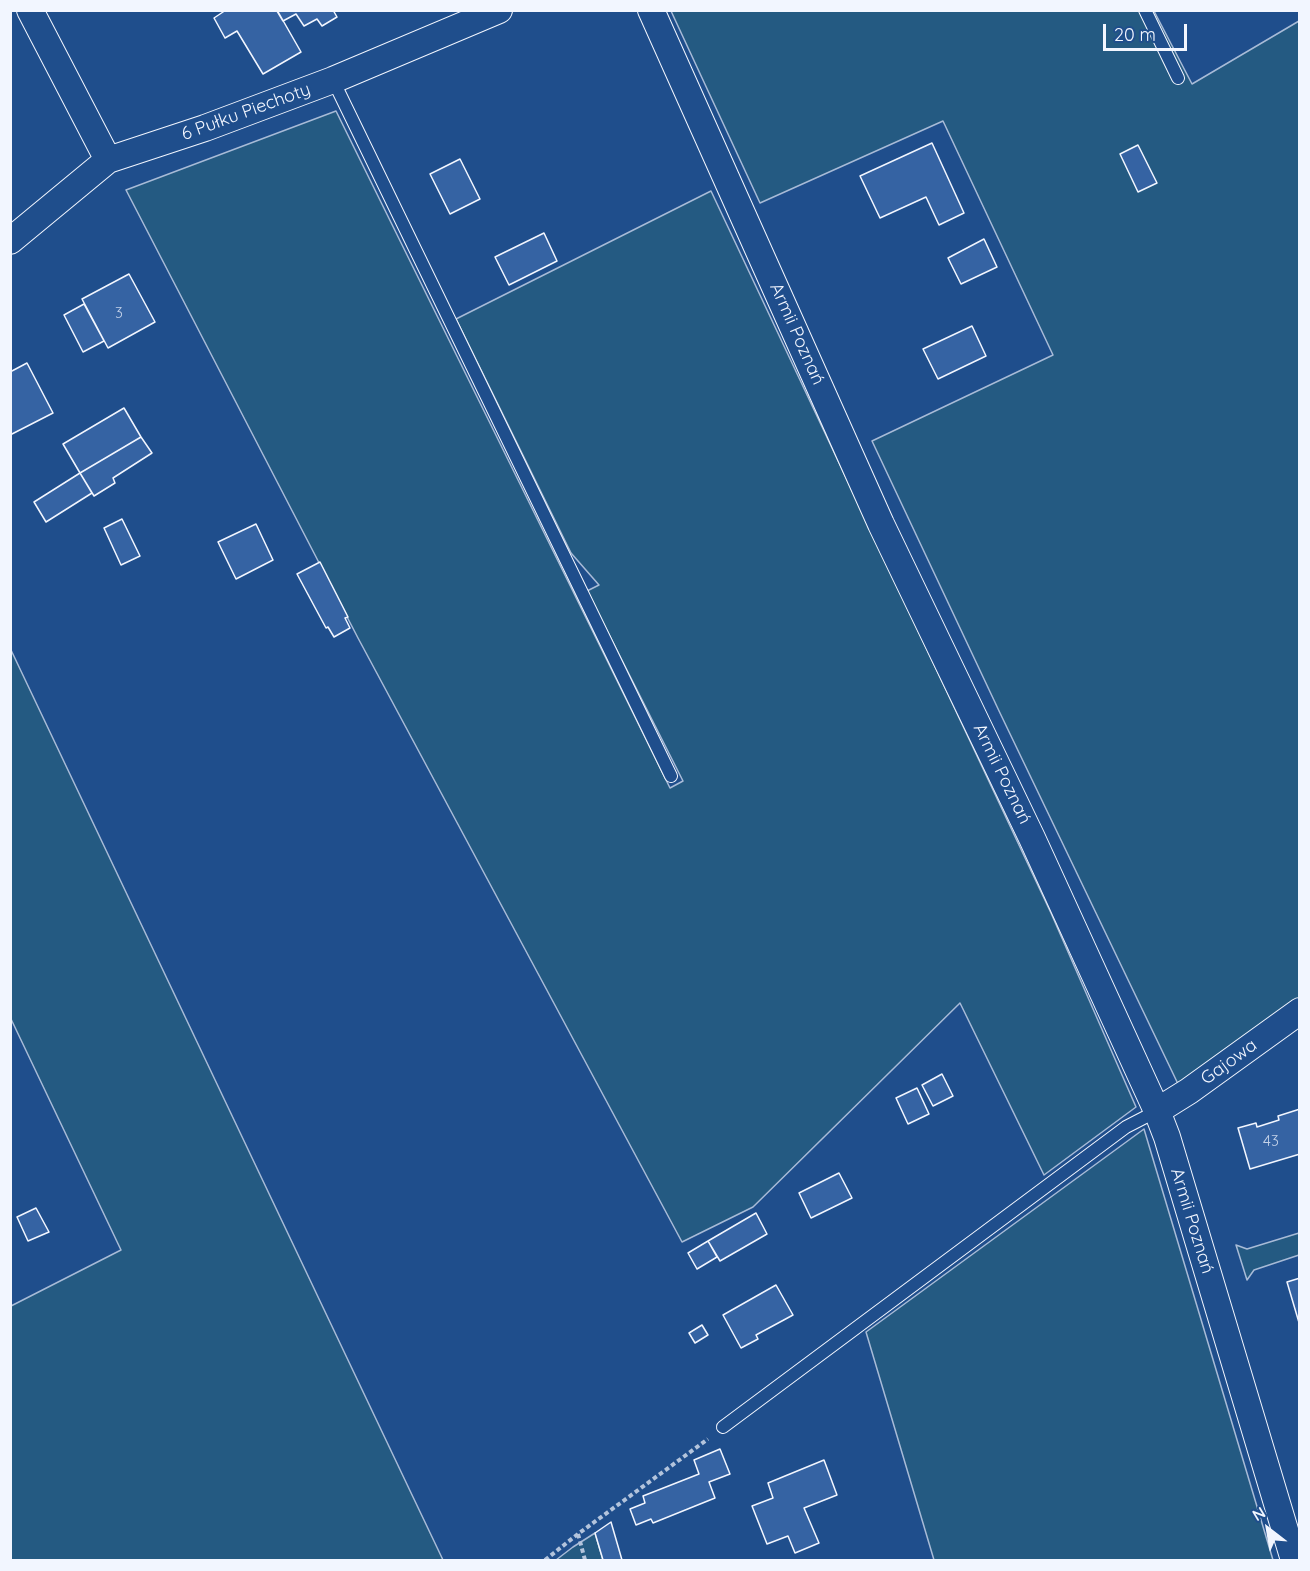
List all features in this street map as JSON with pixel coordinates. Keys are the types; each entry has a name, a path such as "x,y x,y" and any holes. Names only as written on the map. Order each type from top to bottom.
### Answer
{"street":[{"path":"30,10 108,160"},
{"name":"6 Pułku Piechoty","path":"10,241 108,160 205,128 333,80 499,10"},
{"name":"Armii Poznań","path":"651,10 881,524 1032,838 1157,1111 1167,1137 1294,1560"},
{"name":"Gajowa","path":"1157,1111 1189,1091 1299,1011"}],"lane":[{"path":"1146,10 1178,78"},
{"path":"333,80 670,776"},
{"path":"723,1427 1126,1127 1157,1111"}],"path":[{"path":"546,1560 723,1427"},
{"path":"578,1534 585,1560"}],"shaded area":[{"path":"671,11 1154,11 1192,84 1299,21 1299,999 1179,1086 872,441 1053,355 943,121 760,203"},
{"path":"336,111 670,788 683,781 587,591 599,585 571,553 456,319 711,191 1051,913 1136,1107 1044,1175 960,1003 753,1207 682,1242 358,638 126,190"},
{"path":"11,650 443,1560 11,1560 11,1306 121,1250 11,1019"},
{"path":"1144,1129 1273,1560 934,1560 866,1332"},
{"path":"1299,1233 1299,1255 1254,1270 1247,1280 1236,1245 1247,1249"},
{"path":"595,1533 603,1560 556,1560 573,1547"}],"building":[{"path":"226,10 277,10 301,52 263,74 237,31 225,38 214,18"},
{"path":"333,10 337,17 322,26 317,19 304,26 296,14 283,21 277,11"},
{"path":"932,143 964,213 939,225 926,197 880,218 860,176"},
{"path":"1138,145 1157,183 1138,192 1120,154"},
{"path":"460,159 480,199 450,214 430,174"},
{"path":"544,233 557,261 509,285 495,257"},
{"path":"984,239 997,267 961,284 948,258"},
{"path":"129,274 155,322 108,348 82,299"},
{"path":"84,304 104,341 83,352 64,315"},
{"path":"972,326 986,356 938,379 923,349"},
{"path":"27,363 53,413 10,435 10,372"},
{"path":"124,408 141,437 80,473 63,444"},
{"path":"141,437 152,453 113,478 115,483 94,496 80,473"},
{"path":"80,473 92,493 46,522 34,502"},
{"path":"122,519 140,556 121,565 104,528"},
{"path":"256,524 273,560 236,579 218,542"},
{"path":"320,562 348,617 345,618 350,628 334,637 328,627 326,628 297,574"},
{"path":"942,1074 953,1096 933,1106 922,1085"},
{"path":"917,1088 929,1114 908,1124 896,1098"},
{"path":"1300,1109 1300,1154 1250,1169 1238,1128 1256,1123 1257,1127 1279,1120 1278,1116"},
{"path":"839,1173 852,1198 811,1218 799,1193"},
{"path":"36,1208 49,1232 28,1241 17,1217"},
{"path":"756,1213 767,1234 720,1261 708,1241"},
{"path":"708,1241 717,1257 697,1269 688,1253"},
{"path":"1300,1278 1300,1326 1287,1282"},
{"path":"776,1285 793,1315 756,1335 758,1339 741,1348 723,1315"},
{"path":"702,1325 708,1335 695,1343 689,1333"},
{"path":"720,1449 730,1474 709,1482 715,1498 653,1523 651,1519 636,1525 630,1509 645,1503 643,1496 699,1474 694,1460"},
{"path":"824,1460 837,1495 804,1508 819,1543 795,1553 788,1536 767,1544 752,1506 773,1498 768,1483"},
{"path":"611,1522 622,1560 603,1560 595,1533"}]}
